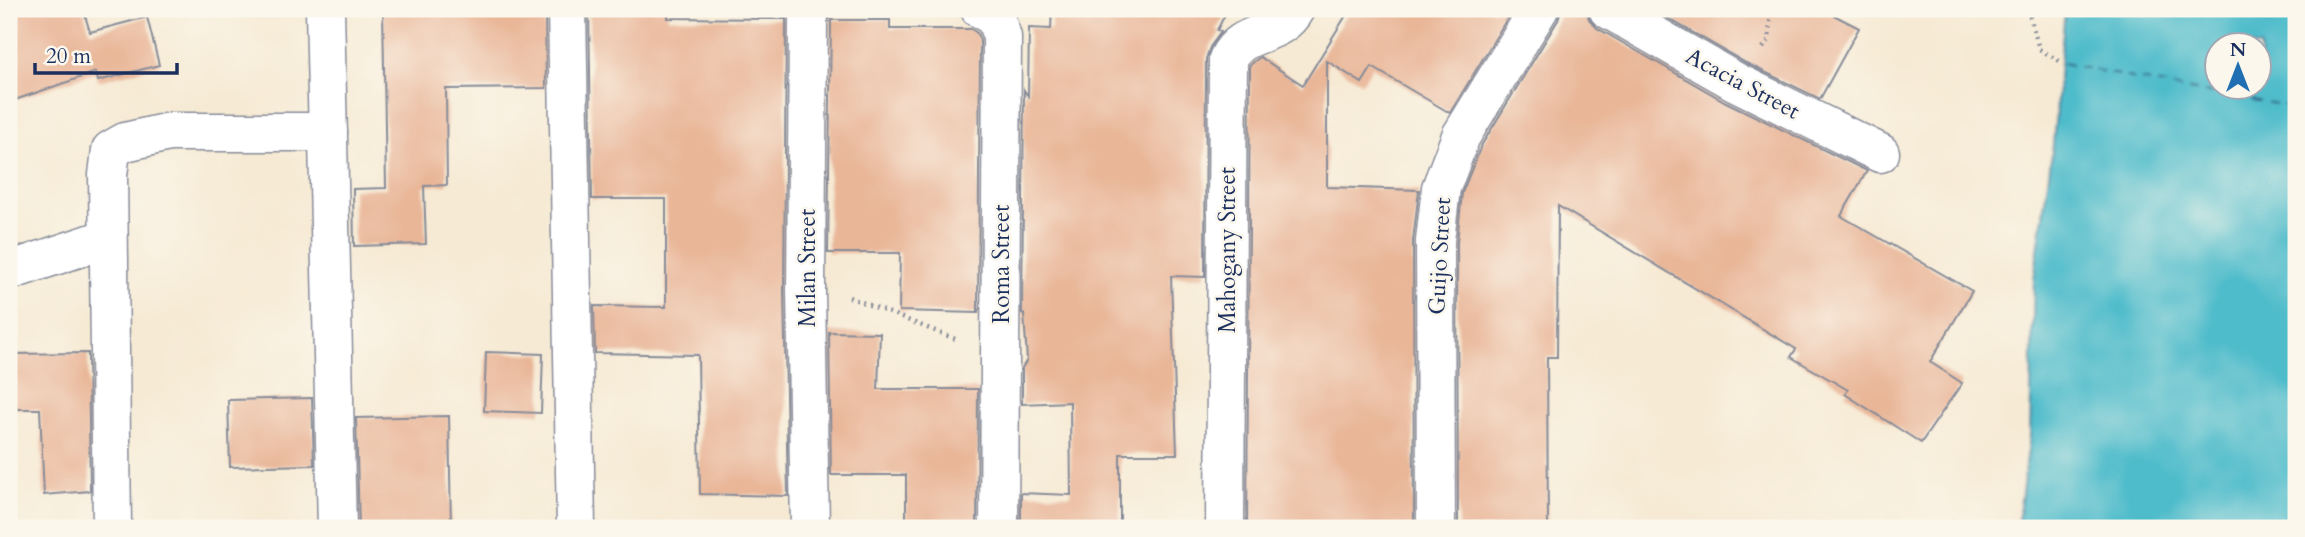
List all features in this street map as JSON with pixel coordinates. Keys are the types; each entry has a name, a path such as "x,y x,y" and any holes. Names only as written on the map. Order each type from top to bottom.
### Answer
{"street":[{"path":"325,9 337,528"},
{"path":"567,9 576,528"},
{"name":"Milan Street","path":"810,528 806,291 808,20 811,9"},
{"name":"Roma Street","path":"980,9 995,17 1002,37 999,528"},
{"name":"Mahogany Street","path":"1225,528 1228,60 1233,48 1244,40 1282,25 1295,9"},
{"name":"Guijo Street","path":"1436,528 1435,241 1441,188 1461,136 1539,9"},
{"name":"Acacia Street","path":"1608,9 1736,82 1880,153"},
{"path":"112,528 108,238 108,175 111,150 125,142 169,132 328,132"},
{"path":"9,271 108,238"}],"path":[{"path":"2028,9 2039,49 2063,63"},
{"path":"806,291 852,297 951,337 983,353 1001,352"},
{"path":"1954,520 1954,528"}],"water":[{"path":"2065,9 2296,9 2296,528 2017,528 2030,436 2034,279 2053,145"}],"building":[{"path":"9,9 83,9 90,32 147,17 159,65 98,81 96,72 9,102"},
{"path":"383,9 545,9 546,88 446,89 447,185 424,186 426,244 354,246 353,189 386,188"},
{"path":"589,9 668,9 668,18 786,19 784,291 788,496 700,494 698,355 595,353 594,306 666,307 666,199 592,199"},
{"path":"1052,9 1228,9 1217,30 1221,32 1210,47 1206,59 1205,277 1171,276 1177,454 1120,454 1120,528 1021,528 1021,493 1071,495 1070,402 1022,404 1022,368 1027,360 1022,313 1024,90 1028,96 1029,28 1051,29"},
{"path":"1350,9 1513,9 1450,113 1372,67 1362,83 1327,61 1327,187 1419,190 1413,241 1414,528 1247,528 1250,65 1260,57 1303,85"},
{"path":"1561,9 1586,9 1589,19 1597,28 1726,102 1867,171 1841,216 1972,291 1930,362 1962,383 1921,443 1845,394 1848,390 1791,357 1796,349 1558,206 1557,357 1547,357 1548,528 1458,528 1457,242 1462,193 1481,146 1558,20"},
{"path":"1652,9 1822,9 1859,28 1820,99 1746,63"},
{"path":"831,20 890,20 890,29 971,29 977,33 980,41 978,313 899,311 900,253 828,253"},
{"path":"829,332 880,333 878,389 978,389 977,528 906,528 906,475 831,475"},
{"path":"486,352 543,354 541,413 484,411"},
{"path":"88,353 90,491 44,495 40,409 9,409 9,354"},
{"path":"312,398 314,465 230,467 228,400"},
{"path":"449,416 451,528 359,528 356,418"}],"ferry route":[{"path":"2063,63 2183,89 2296,107"}]}
